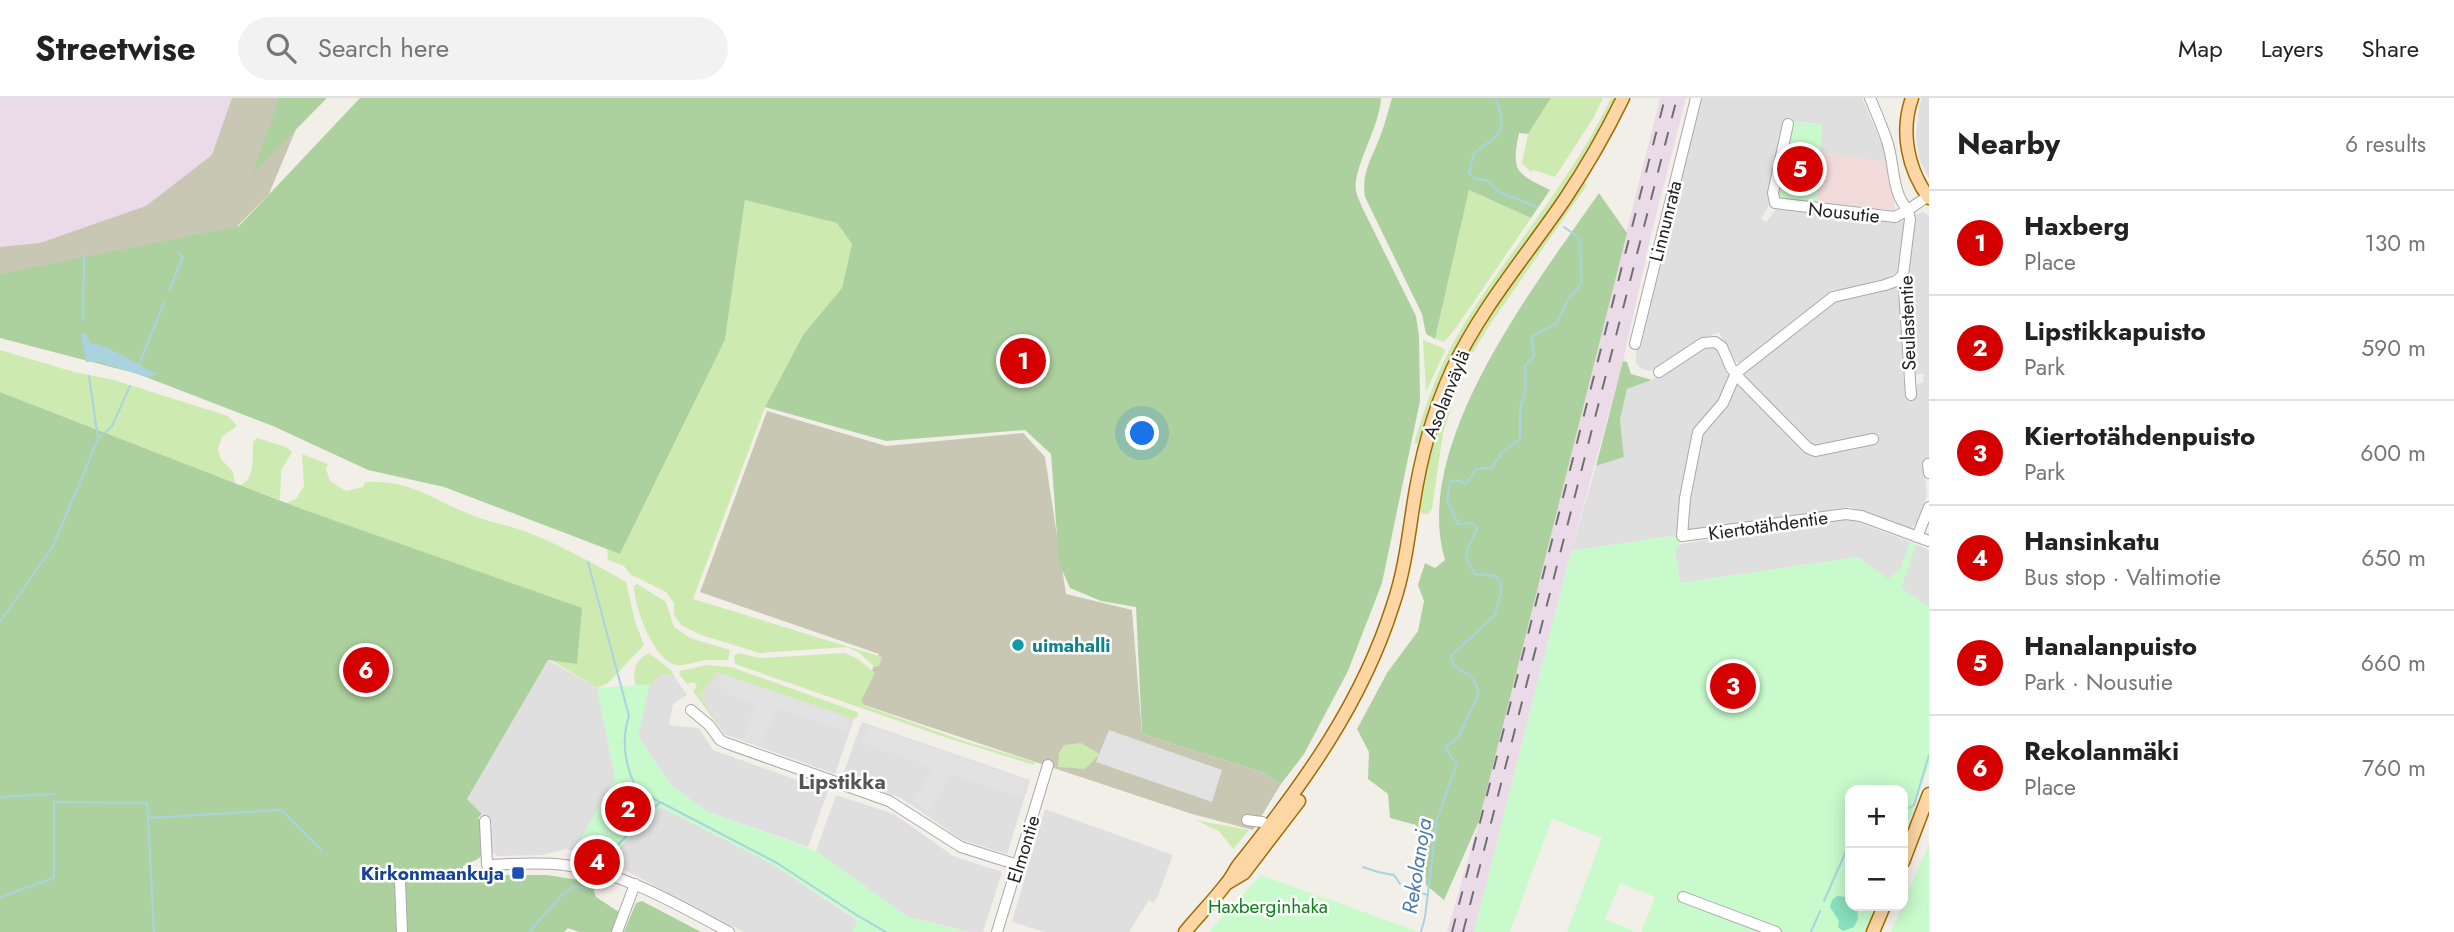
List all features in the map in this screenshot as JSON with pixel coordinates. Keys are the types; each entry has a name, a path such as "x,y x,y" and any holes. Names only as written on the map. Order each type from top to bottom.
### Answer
{"main road":[{"name":"Asolanväylä","path":"1185,932 1270,830 1342,722 1374,659 1393,607 1404,566 1430,427 1452,369 1483,317 1582,173 1623,98"},
{"path":"1912,98 1907,146 1913,171 1928,197"},
{"path":"1908,850 1929,794"},
{"path":"1873,932 1882,911"}],"street":[{"name":"Linnunrata","path":"1635,344 1696,98"},
{"path":"1870,98 1887,140 1898,196 1908,210 1928,197"},
{"name":"Nousutie","path":"1788,124 1773,194 1776,203 1895,217 1908,210"},
{"name":"Seulastentie","path":"1908,210 1910,219 1903,275 1911,395"},
{"name":"Kiertotähdentie","path":"1903,275 1896,281 1833,297 1736,373 1723,404 1698,432 1685,498 1682,536 1846,514 1861,516 1929,541"},
{"path":"1659,372 1698,346 1715,342 1723,347 1728,362 1736,373 1808,448 1815,451 1873,439"},
{"path":"1917,537 1929,508"},
{"path":"691,710 726,743 889,801 961,847 1018,865"},
{"name":"Elmontie","path":"997,932 1048,765"},
{"path":"485,821 487,865 562,865 609,874 635,884 729,932"},
{"path":"400,882 402,932"},
{"path":"617,932 635,884"},
{"path":"1683,897 1776,932"}],"shaded area":[{"path":"0,98 277,98 238,222 0,262"},
{"path":"232,98 301,98 296,129 269,194 212,252 0,311 0,247 40,243 146,206 212,155"},
{"path":"1660,98 1686,98 1651,235 1623,361 1571,551 1474,932 1447,932 1479,821"},
{"path":"1699,98 1862,98 1890,162 1820,153 1822,124 1786,121 1772,165 1768,207 1761,218 1766,222 1777,208 1906,221 1900,268 1876,284 1832,290 1740,363 1733,361 1719,332 1689,345 1649,371 1640,368 1636,363 1636,347"},
{"path":"1922,98 1929,98 1929,178 1919,159 1916,137"},
{"path":"1820,153 1890,162 1895,210 1816,204"},
{"path":"1923,212 1929,215 1929,459 1924,460 1927,496 1916,523 1907,528 1850,507 1688,533 1686,526 1700,437 1736,386 1742,387 1742,374 1835,300 1871,294 1894,284 1899,285 1902,365 1906,394 1913,393 1915,386 1923,382 1924,374 1913,374 1911,367 1910,271 1906,271 1912,215"},
{"path":"1710,345 1718,347 1728,376 1719,400 1692,434 1680,508 1679,535 1571,551 1596,466 1624,457 1620,420 1627,389 1652,380 1700,348"},
{"path":"767,411 886,446 1023,433 1045,457 1066,594 1132,610 1142,734 1261,772 1281,784 1253,830 1192,814 858,703 879,654 700,592"},
{"path":"1850,519 1910,542 1901,568 1888,580 1858,557 1680,583 1675,550 1680,544"},
{"path":"1916,544 1929,550 1929,607 1901,588"},
{"path":"548,660 597,688 615,779 574,851 566,849 542,855 497,856 491,851 490,830 493,825 467,799"},
{"path":"717,672 854,719 835,774 724,734 699,696"},
{"path":"663,674 674,676 687,695 673,704 669,725 699,728 713,750 828,791 808,847 706,811 671,785 638,736 650,684"},
{"path":"721,674 851,719 846,731 776,707 761,746 743,740 755,705 733,696 718,684"},
{"path":"862,722 1030,780 1007,854 962,840 901,798 842,777"},
{"path":"868,726 1027,780 1021,798 950,774 928,812 912,801 928,778 932,767 862,743"},
{"path":"1109,730 1222,770 1212,802 1096,762"},
{"path":"836,795 894,814 953,856 1002,872 983,932 969,932 908,917 816,851"},
{"path":"661,807 774,865 858,921 852,932 744,932 613,864 620,847"},
{"path":"1045,809 1173,855 1154,903 1149,900 1129,932 1044,932 1012,922"}],"green space":[{"path":"279,98 327,98 253,173"},
{"path":"360,98 1381,98 1376,122 1358,171 1356,191 1416,316 1420,401 1382,583 1348,671 1304,754 1281,784 1261,772 1142,734 1136,607 1101,601 1070,588 1059,563 1051,454 1025,430 886,441 765,407 803,335 842,288 852,244 837,223 745,200 725,340 620,554 444,487 368,470 273,426 138,374 0,338 0,274 239,226"},
{"path":"1392,98 1551,98 1528,134 1519,133 1516,156 1516,164 1523,175 1550,190 1531,218 1469,190 1435,339 1426,334 1422,314 1365,197 1366,173"},
{"path":"1551,98 1603,98 1594,117 1555,177 1533,170 1531,172 1522,163 1528,134"},
{"path":"1611,98 1618,98 1603,129 1437,393 1418,443 1414,444 1430,393 1452,345 1491,283 1575,162"},
{"path":"1791,122 1822,124 1816,204 1782,200 1778,196"},
{"path":"1584,181 1587,185 1465,365 1443,433 1432,509 1428,514 1422,514 1419,508 1429,446 1451,381 1488,315"},
{"path":"1469,190 1531,218 1444,342 1435,339"},
{"path":"1599,193 1627,233 1479,821 1444,900 1426,885 1424,839 1416,825 1390,818 1388,794 1368,779 1369,752 1357,729 1387,673 1418,631 1424,601 1418,585 1425,563 1435,568 1445,560 1439,515 1446,466 1462,417 1514,318"},
{"path":"745,200 837,223 852,244 842,289 803,335 765,407 693,599 882,657 879,666 875,667 858,652 847,647 760,653 701,635 681,625 674,615 674,603 666,592 630,574 624,566 608,560 607,549 620,554 725,340"},
{"path":"1423,340 1445,351 1426,392"},
{"path":"0,350 74,372 114,380 228,416 237,426 222,437 218,449 221,459 233,472 235,483 0,392"},
{"path":"1623,361 1627,362 1631,374 1652,380 1627,389 1620,420 1624,457 1596,466"},
{"path":"0,392 302,509 582,608 577,664 548,660 467,799 482,814 478,818 484,844 479,858 463,866 463,872 478,875 547,875 591,882 596,897 619,912 612,932 579,932 568,928 564,932 405,932 403,871 396,872 397,932 0,932"},
{"path":"257,438 286,447 292,452 281,471 280,500 240,485 251,473 253,442"},
{"path":"302,454 328,464 326,469 330,481 346,491 363,487 365,482 407,487 475,516 541,538 626,582 644,645 608,683 597,688 302,509 286,503 296,499 304,486"},
{"path":"1679,535 1680,544 1675,550 1680,583 1858,557 1888,579 1901,568 1910,542 1916,544 1901,588 1929,607 1929,765 1908,825 1908,785 1845,785 1845,911 1874,911 1865,932 1641,932 1655,897 1620,883 1605,919 1636,932 1567,932 1602,838 1552,819 1510,932 1474,932 1571,551"},
{"path":"637,584 666,602 674,627 690,638 730,650 728,660 706,660 681,665 665,659 651,641 641,617 635,595 634,586"},
{"path":"649,653 671,670 674,676 663,674 650,684 644,711 634,679 637,664"},
{"path":"738,653 760,658 845,653 858,659 875,673 861,701 865,706 964,741 1035,762 1034,765 950,739 735,664 734,656"},
{"path":"706,665 731,667 857,712 858,716 854,719 717,672 700,696 724,734 693,691 697,687 694,682 687,684 679,674 680,671"},
{"path":"650,684 638,736 671,785 706,811 816,851 908,917 969,932 852,932 858,920 774,865 661,807 620,847 613,864 574,851 615,779 597,688"},
{"path":"1081,743 1100,754 1085,769 1058,767 1059,753 1064,745"},
{"path":"1195,820 1249,830 1233,849 1219,831"},
{"path":"1929,844 1929,932 1891,932 1900,911 1908,911 1908,893"},
{"name":"Haxberginhaka","path":"1261,875 1419,932 1208,932"},
{"path":"1837,896 1845,897 1845,911 1857,911 1858,919 1854,927 1843,931 1838,927 1839,921 1830,907"},
{"path":"642,901 701,932 624,932 636,903"}],"water":[{"path":"81,333 85,333 91,343 116,352 157,374 147,377 99,362 86,362"}],"waterway":[{"name":"Rekolanoja","path":"1496,98 1502,126 1491,141 1474,153 1469,173 1475,179 1486,180 1499,192 1537,207"},
{"name":"Rekolanoja","path":"1421,932 1437,819 1457,764 1445,748 1459,736 1479,693 1472,679 1455,667 1451,656 1495,615 1502,587 1496,576 1475,574 1466,558 1477,529 1473,523 1458,524 1447,501 1450,481 1458,480 1466,484 1476,469 1492,468 1502,452 1520,439 1520,409 1526,387 1525,366 1534,356 1531,337 1557,323 1568,299 1582,283 1578,237 1564,227"},
{"path":"169,290 183,257 178,252"},
{"path":"83,320 84,254"},
{"path":"138,367 164,303"},
{"path":"0,622 53,546 98,439 89,376"},
{"path":"99,438 112,426 130,386"},
{"path":"588,562 629,716 625,749 630,773 635,784 659,802"},
{"path":"1908,808 1914,805 1929,755"},
{"path":"0,797 54,794"},
{"path":"0,897 54,878 54,802 147,803 148,817"},
{"path":"601,862 660,802 777,863 886,932"},
{"path":"154,932 148,818 281,810 321,850"},
{"path":"1824,901 1847,848"},
{"path":"1363,867 1394,875 1400,884"},
{"path":"529,932 562,895 574,886 587,889 592,882"},
{"path":"1409,889 1428,895"},
{"path":"1811,932 1820,911"}],"railway":[{"path":"1452,932 1665,98"},
{"path":"1463,932 1677,98"}],"place":[{"name":"Hanalanpuisto","path":"1800,169"},
{"name":"Haxberg","path":"1023,361"},
{"name":"uimahalli","path":"1018,645"},
{"name":"Rekolanmäki","path":"366,670"},
{"name":"Kiertotähdenpuisto","path":"1733,686"},
{"name":"Lipstikkapuisto","path":"628,809"},
{"name":"Hansinkatu","path":"597,862"},
{"name":"Kirkonmaankuja","path":"518,873"}],"district":[{"name":"Lipstikka","path":"842,782"}]}
